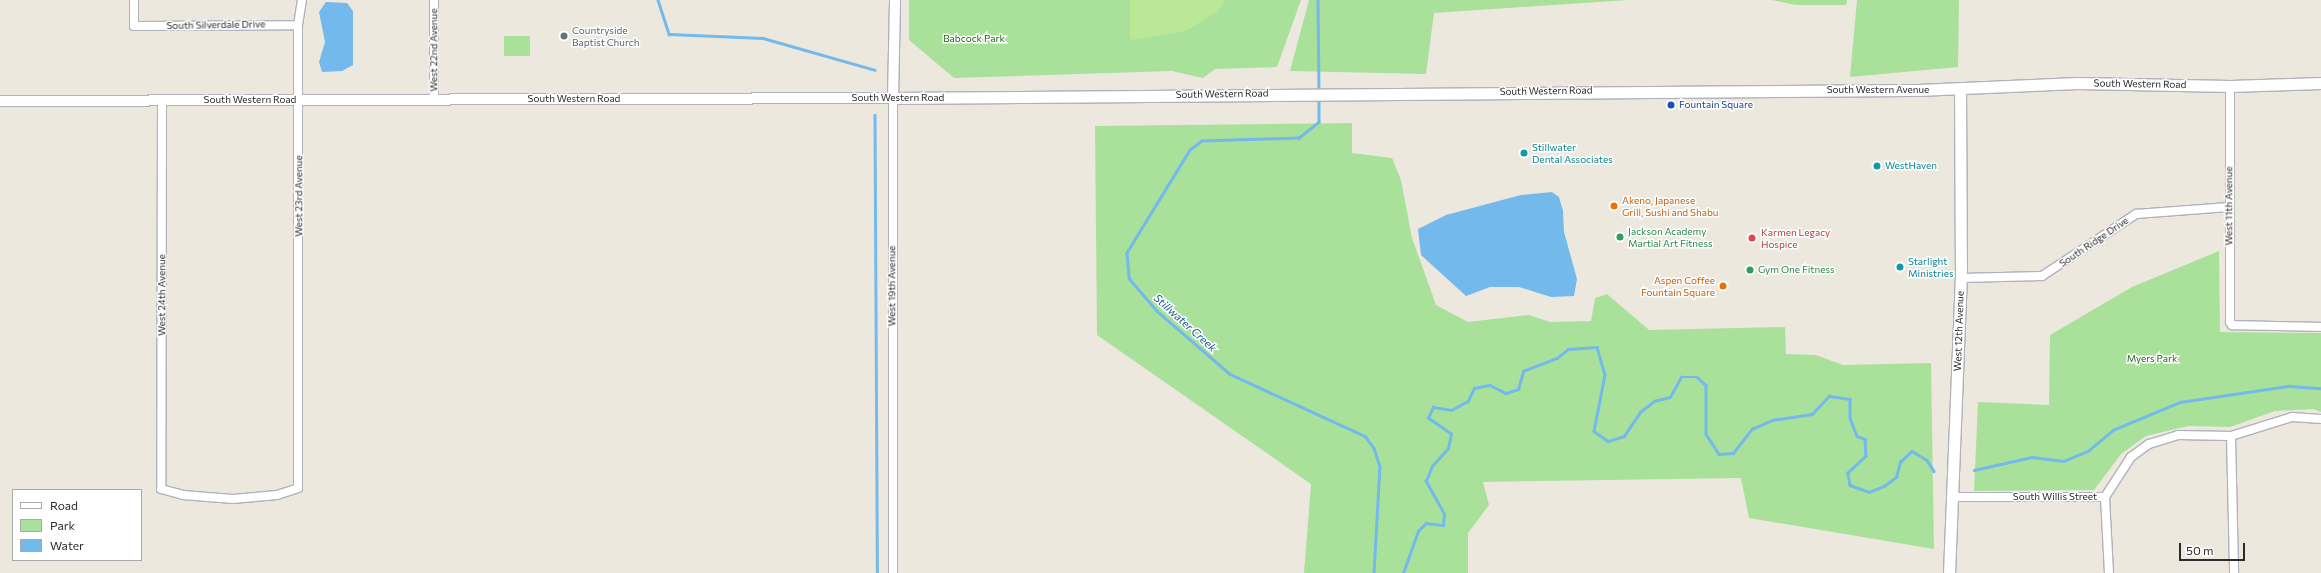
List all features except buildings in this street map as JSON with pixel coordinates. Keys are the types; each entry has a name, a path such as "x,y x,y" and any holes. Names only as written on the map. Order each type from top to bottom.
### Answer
{"main road":[{"name":"South Western Road","path":"1960,88 2077,83 2230,86 2321,83"},
{"name":"South Western Avenue","path":"1797,90 1960,88"},
{"name":"West 12th Avenue","path":"1949,573 1961,278 1960,88"},
{"name":"South Western Road","path":"893,98 1372,92 1797,90"}],"street":[{"name":"South Silverdale Drive","path":"134,0 134,26 298,25"},
{"name":"West 23rd Avenue","path":"161,489 183,495 233,499 277,495 298,488 298,25 302,0"},
{"name":"West 22nd Avenue","path":"434,0 434,100"},
{"name":"West 19th Avenue","path":"893,573 893,98 895,0"},
{"name":"West 11th Avenue","path":"2230,86 2229,207 2232,325 2321,327"},
{"name":"South Western Road","path":"0,101 893,98"},
{"name":"West 24th Avenue","path":"161,489 162,101"},
{"name":"South Ridge Drive","path":"1961,278 2042,276 2136,214 2229,207"},
{"name":"South Willis Street","path":"1952,497 2105,497 2131,457 2149,444 2178,435 2231,436 2292,417 2321,419"},
{"path":"2231,436 2234,573"},
{"path":"2105,497 2109,573"}],"green space":[{"name":"Babcock Park","path":"909,0 1301,0 1277,67 1215,69 1203,78 1172,71 954,78 909,40"},
{"path":"1130,0 1225,0 1218,11 1186,31 1130,40"},
{"path":"1309,0 1628,0 1434,13 1426,74 1290,71"},
{"path":"1772,0 1847,0 1846,5 1796,5"},
{"path":"1857,0 1959,0 1958,67 1850,77"},
{"path":"504,36 530,36 530,56 504,56"},
{"path":"1352,123 1352,153 1392,158 1401,180 1412,238 1436,305 1468,322 1529,315 1550,322 1591,321 1595,298 1607,294 1649,330 1785,327 1786,354 1816,355 1843,365 1931,363 1934,549 1749,518 1741,478 1483,482 1489,505 1468,533 1468,573 1304,573 1311,484 1097,335 1095,126"},
{"name":"Myers Park","path":"2219,251 2220,332 2321,333 2321,412 2313,409 2275,411 2230,427 2188,426 2146,436 2121,454 2094,490 1974,491 1978,402 2049,405 2050,335 2132,287"}],"water":[{"path":"326,2 347,3 353,11 353,65 342,71 322,72 319,62 325,42 319,12"},
{"path":"1552,192 1559,197 1563,211 1564,232 1577,279 1574,296 1551,297 1519,287 1490,287 1466,296 1421,255 1418,229 1446,215 1521,195"}],"waterway":[{"path":"658,0 669,34 763,38 875,70"},
{"name":"Stillwater Creek","path":"1318,0 1319,91"},
{"name":"Stillwater Creek","path":"1319,98 1319,122 1299,138 1202,141 1190,150 1127,253 1129,278 1157,311 1230,374 1365,436 1374,448 1380,466 1374,573"},
{"path":"875,115 877,573"},
{"path":"1403,573 1418,531 1426,523 1443,525 1444,514 1426,481 1432,466 1448,448 1451,434 1428,418 1433,407 1451,410 1468,401 1474,388 1490,385 1506,393 1518,389 1523,371 1557,358 1568,349 1597,347 1605,375 1594,431 1608,441 1624,436 1640,412 1654,401 1670,397 1681,377 1697,377 1706,385 1706,434 1719,454 1733,453 1752,429 1772,420 1812,414 1829,396 1850,399 1850,418 1857,436 1865,439 1866,456 1848,473 1850,485 1869,492 1884,486 1896,477 1900,462 1912,451 1927,460 1934,471"},
{"path":"1974,470 2032,457 2064,461 2088,451 2113,430 2180,402 2289,386 2321,388"}],"place":[{"name":"Countryside Baptist Church","path":"564,36"},
{"name":"Fountain Square","path":"1671,105"},
{"name":"Stillwater Dental Associates","path":"1524,153"},
{"name":"WestHaven","path":"1877,166"},
{"name":"Akeno, Japanese Grill, Sushi and Shabu","path":"1614,206"},
{"name":"Jackson Academy Martial Art Fitness","path":"1620,237"},
{"name":"Karmen Legacy Hospice","path":"1752,238"},
{"name":"Starlight Ministries","path":"1900,267"},
{"name":"Gym One Fitness","path":"1750,270"},
{"name":"Aspen Coffee Fountain Square","path":"1723,286"}]}
